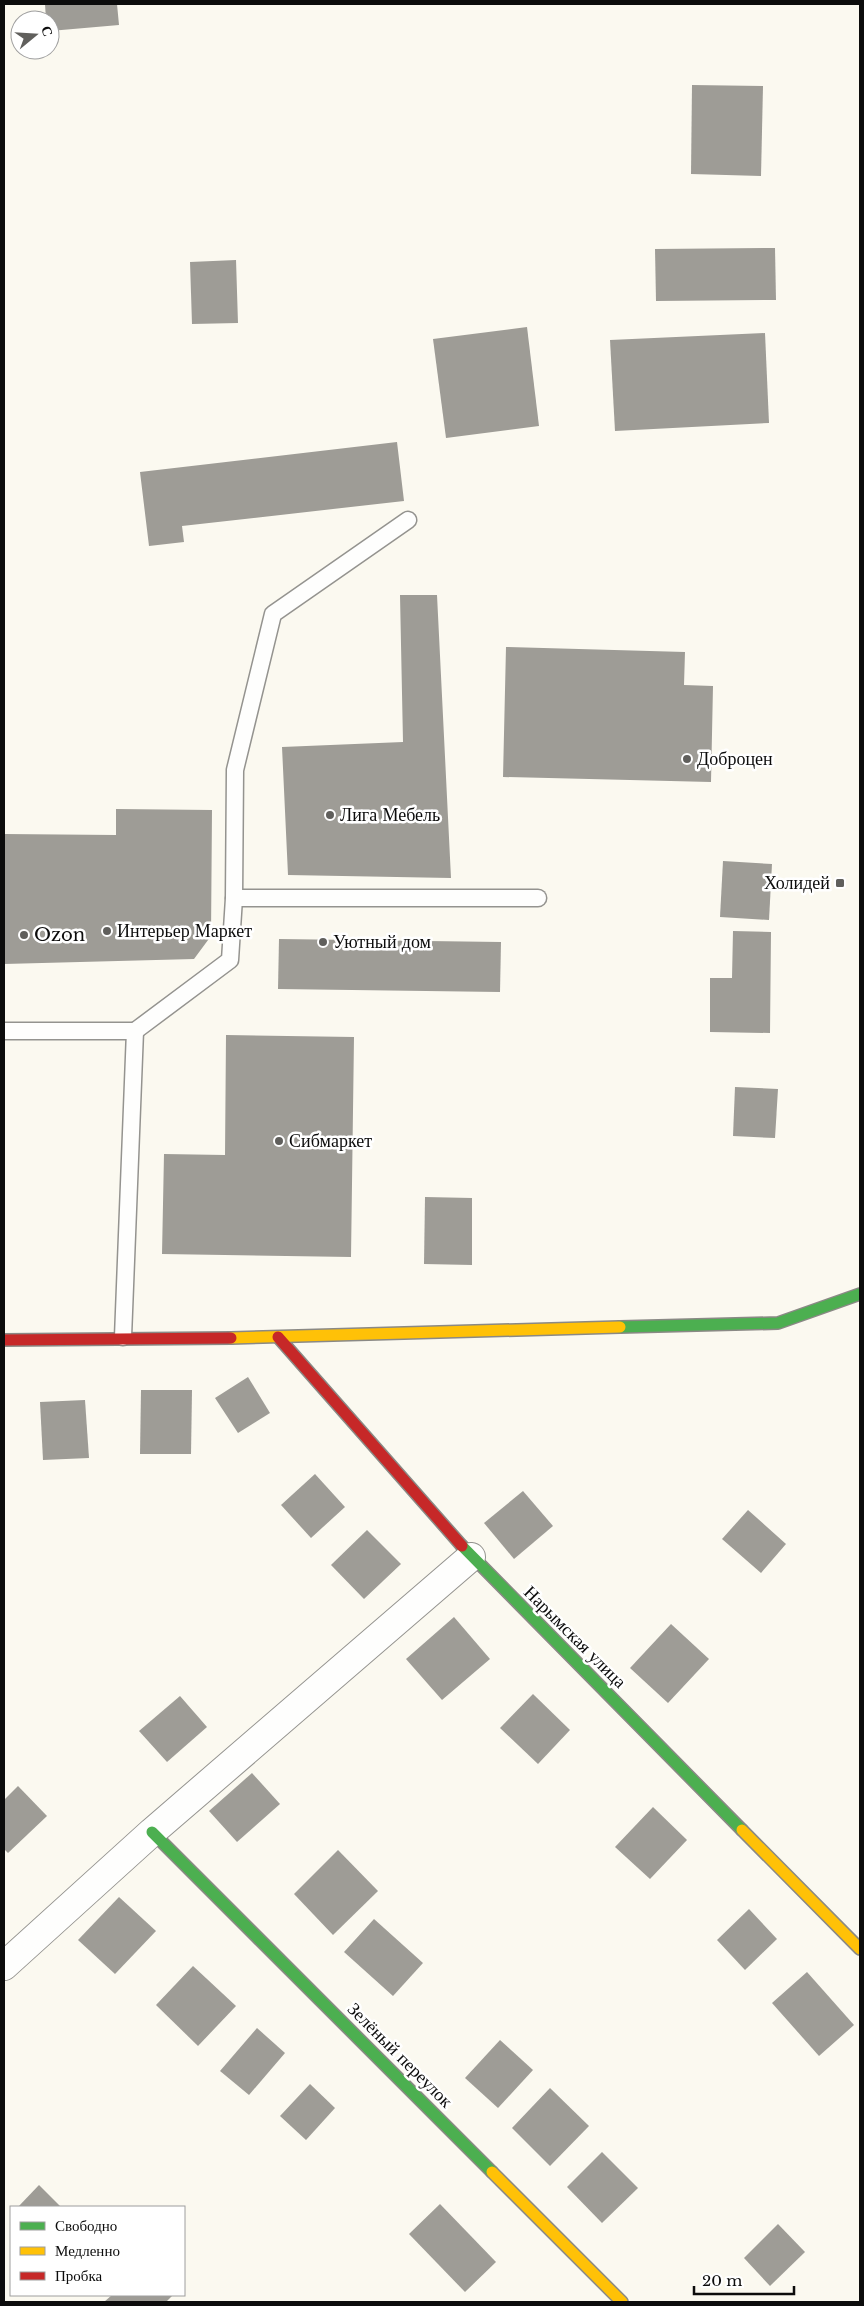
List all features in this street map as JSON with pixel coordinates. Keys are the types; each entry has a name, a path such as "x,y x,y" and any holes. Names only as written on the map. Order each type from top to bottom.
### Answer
{"street":[{"path":"4,1340 123,1337 278,1337 778,1323 860,1294"},
{"name":"Нарымская улица","path":"278,1337 471,1557 860,1949"},
{"path":"4,1966 152,1832 471,1557"},
{"name":"Зелёный переулок","path":"152,1832 622,2302"}],"lane":[{"path":"4,1031 135,1031 230,960 234,898 235,770 273,614 408,520"},
{"path":"234,898 538,898"},
{"path":"123,1337 135,1031"}],"building":[{"path":"45,4 117,4 119,25 60,30 60,10 45,10"},
{"path":"692,85 763,86 761,176 691,174"},
{"path":"775,248 776,300 656,301 655,249"},
{"path":"236,260 238,323 192,324 190,262"},
{"path":"527,327 539,426 446,438 433,339"},
{"path":"765,333 769,423 615,431 610,340"},
{"path":"397,442 404,501 182,526 184,542 149,546 140,472"},
{"path":"400,595 437,595 451,878 288,875 282,747 403,742"},
{"path":"506,647 685,652 684,685 713,686 711,782 503,777"},
{"path":"116,809 212,810 211,936 194,959 4,964 4,834 116,835"},
{"path":"723,861 772,864 769,920 720,917"},
{"path":"733,931 771,932 770,1033 710,1032 710,978 732,978"},
{"path":"279,939 501,942 500,992 278,989"},
{"path":"226,1035 354,1037 351,1257 162,1254 164,1154 225,1155"},
{"path":"735,1087 778,1089 775,1138 733,1136"},
{"path":"425,1197 472,1198 472,1265 424,1264"},
{"path":"248,1377 270,1413 238,1433 215,1398"},
{"path":"141,1390 192,1390 191,1454 140,1454"},
{"path":"85,1400 89,1458 43,1460 40,1402"},
{"path":"315,1474 345,1507 311,1538 281,1505"},
{"path":"523,1491 553,1526 514,1559 484,1523"},
{"path":"748,1510 786,1544 761,1573 722,1539"},
{"path":"367,1530 401,1564 364,1599 331,1565"},
{"path":"454,1617 490,1659 442,1700 406,1659"},
{"path":"671,1624 709,1659 668,1703 630,1668"},
{"path":"533,1694 570,1730 538,1764 500,1728"},
{"path":"180,1696 207,1727 167,1762 139,1731"},
{"path":"252,1773 280,1804 237,1842 209,1811"},
{"path":"18,1786 47,1816 8,1853 4,1849 4,1800"},
{"path":"653,1807 687,1840 650,1879 615,1847"},
{"path":"338,1850 378,1891 333,1935 294,1894"},
{"path":"119,1897 156,1931 115,1974 78,1940"},
{"path":"749,1909 777,1939 745,1970 717,1940"},
{"path":"374,1919 423,1963 393,1996 344,1952"},
{"path":"193,1966 236,2006 198,2046 156,2005"},
{"path":"807,1972 854,2025 819,2056 772,2003"},
{"path":"257,2028 285,2053 249,2095 220,2071"},
{"path":"500,2040 533,2070 498,2108 465,2078"},
{"path":"310,2084 335,2108 306,2140 280,2116"},
{"path":"550,2088 589,2126 550,2166 512,2128"},
{"path":"602,2152 638,2188 602,2223 567,2187"},
{"path":"39,2185 60,2206 19,2206"},
{"path":"440,2204 496,2262 465,2292 409,2234"},
{"path":"778,2224 805,2252 770,2286 744,2258"},
{"path":"111,2296 172,2296 166,2302 104,2302"}],"traffic: fast":[{"path":"620,1327 778,1323 860,1294"},
{"path":"462,1546 742,1830"},
{"path":"152,1832 492,2172"}],"traffic: slow":[{"path":"231,1338 620,1327"},
{"path":"742,1830 860,1949"},
{"path":"492,2172 622,2302"}],"traffic: jam":[{"path":"278,1337 462,1546"},
{"path":"4,1340 231,1338"}],"place":[{"name":"Доброцен","path":"687,759"},
{"name":"Лига Мебель","path":"330,815"},
{"name":"Холидей","path":"840,883"},
{"name":"Интерьер Маркет","path":"107,931"},
{"name":"Ozon","path":"24,935"},
{"name":"Уютный дом","path":"323,942"},
{"name":"Сибмаркет","path":"279,1141"}]}
